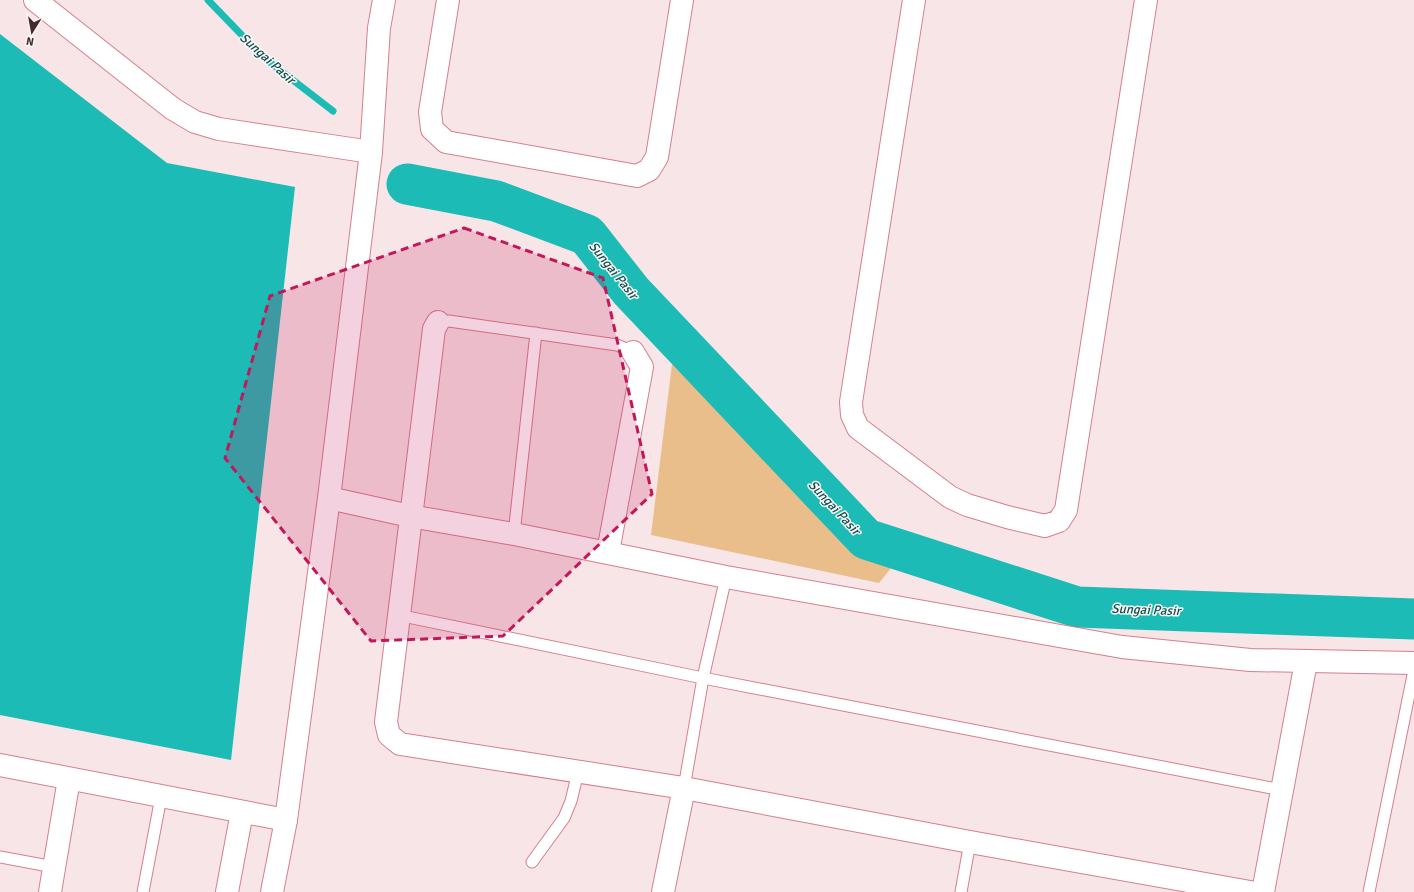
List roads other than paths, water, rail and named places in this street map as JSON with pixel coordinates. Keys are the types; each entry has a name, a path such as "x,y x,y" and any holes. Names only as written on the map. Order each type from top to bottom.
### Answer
{"street":[{"path":"35,0 173,108 195,122 220,129 371,152"},
{"path":"272,892 286,820 329,498 371,152 379,28 384,0"},
{"path":"448,0 430,112 432,129 446,142 637,176 649,170 657,157 682,0"},
{"path":"914,0 851,402 852,415 858,428 950,497 973,507 1045,526 1059,521 1066,510 1146,0"},
{"path":"438,322 434,329 386,722 389,735 400,744 684,788 970,842 1250,892"},
{"path":"608,552 642,367 633,352"},
{"path":"329,498 410,516 608,552 726,577 1122,646 1250,660 1414,663"},
{"path":"1262,892 1306,662"},
{"path":"0,765 286,820"},
{"path":"50,892 69,779"},
{"path":"663,892 684,788"},
{"path":"227,892 242,812"}],"lane":[{"path":"438,322 449,321 617,344 633,352"},
{"path":"514,534 536,333"},
{"path":"684,788 703,678 726,577"},
{"path":"398,615 703,678 1282,790"},
{"path":"1369,892 1414,670"},
{"path":"532,862 564,818 571,801 578,772"},
{"path":"143,892 161,796"},
{"path":"961,892 970,842"},
{"path":"0,857 54,867"}],"water":[{"path":"0,34 167,163 295,187 231,760 0,715"}],"waterway":[{"name":"Sungai Pasir","path":"208,0 263,57 333,111"},
{"name":"Sungai Pasir","path":"407,184 496,201 587,235 631,291 866,539 1077,607 1414,619"}]}
